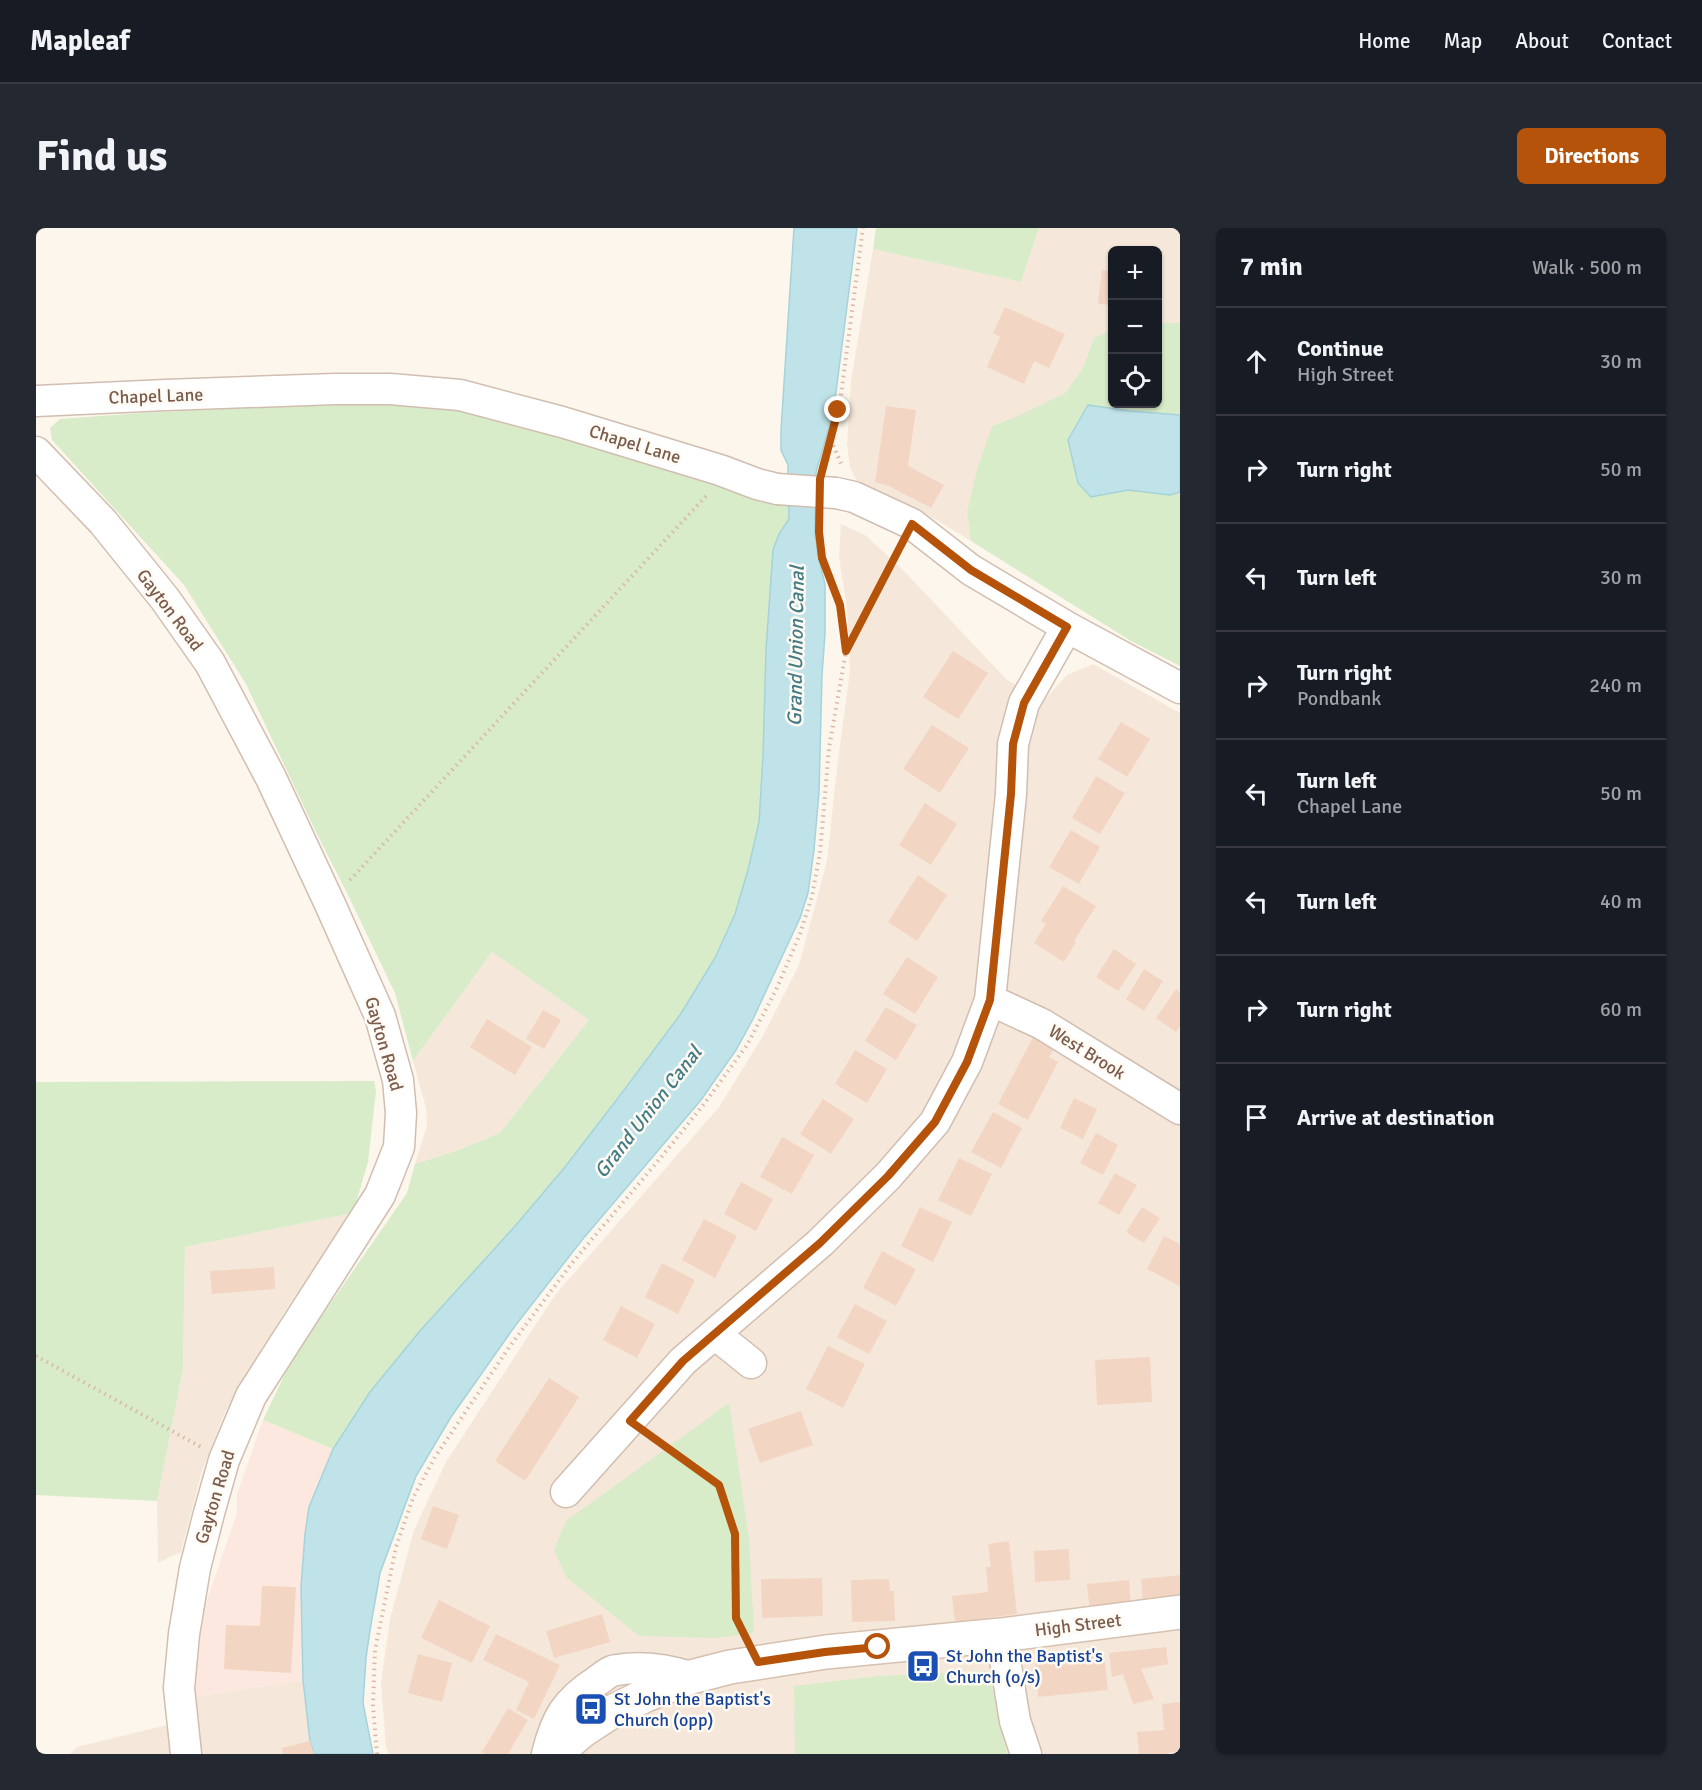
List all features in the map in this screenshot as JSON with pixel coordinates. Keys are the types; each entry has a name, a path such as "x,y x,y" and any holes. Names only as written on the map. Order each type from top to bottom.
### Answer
{"street":[{"name":"Chapel Lane","path":"36,401 335,389 390,389 460,395 562,422 720,470 757,484 777,489 826,491 854,497 912,524 971,570 1067,627 1180,688"},
{"name":"Gayton Road","path":"36,452 103,522 165,599 210,663 271,778 329,902 380,1016 398,1080 401,1113 399,1147 380,1195 251,1396 224,1460 195,1568 184,1634 178,1688 186,1754"},
{"path":"566,1492 683,1361 820,1243 888,1176 935,1122 967,1062 990,1000 1011,794 1013,744 1024,703 1067,627"},
{"name":"West Brook","path":"990,1000 1042,1024 1180,1109"},
{"path":"715,1334 751,1363"},
{"name":"High Street","path":"555,1754 582,1731 608,1714 690,1677 758,1662 825,1652 1001,1635 1180,1612"},
{"path":"1001,1635 1015,1721 1026,1754"},
{"name":"High Street","path":"547,1754 553,1730 567,1705 586,1688 615,1670 670,1671 690,1677"}],"path":[{"path":"846,651 840,605 822,558 819,532 863,228"},
{"path":"329,902 713,489 720,470"},
{"path":"377,1754 373,1706 375,1650 396,1547 413,1498 435,1457 510,1346 572,1263 707,1101 747,1045 776,990 801,934 812,896 820,853 829,747 846,651 912,524"},
{"path":"36,1356 224,1460"},
{"path":"630,1421 719,1485 735,1534 736,1618 758,1662"}],"shaded area":[{"path":"1039,228 1180,228 1180,323 1162,323 1162,246 1108,246 1108,331 1094,338 1083,368 1065,393 1016,418 992,426 967,512 971,541 920,510 858,483 850,467 847,444 851,381 873,249 1021,282"},
{"path":"841,524 865,535 905,572 1007,680 1044,700 1067,675 1093,664 1180,713 1180,1754 389,1754 386,1748 381,1683 390,1619 414,1530 446,1462 555,1295 719,1107 763,1036 799,965 827,861 850,671 847,609 839,557"},
{"path":"492,952 589,1020 500,1133 415,1164 427,1126 426,1108 413,1061"},
{"path":"353,1213 285,1311 225,1412 202,1470 181,1552 158,1563 157,1501 183,1369 185,1247"},
{"path":"263,1420 333,1449 309,1507 305,1534 301,1587 303,1680 194,1697 198,1626 237,1513 237,1494"},
{"path":"303,1680 310,1741 314,1754 70,1754 77,1747 163,1726 195,1723 194,1697"}],"green space":[{"path":"876,228 1039,228 1021,282 873,249"},
{"path":"1162,323 1180,323 1180,666 1131,641 971,541 967,512 977,470 992,426 1065,393 1083,368 1094,338 1108,331 1108,408 1162,408"},
{"path":"341,403 457,408 556,433 789,502 789,519 779,534 773,550 766,650 759,822 735,914 715,958 680,1015 565,1167 419,1332 370,1392 333,1449 263,1420 292,1359 407,1193 415,1164 500,1133 589,1020 492,952 413,1061 395,993 246,684 184,585 52,440 50,428 60,419"},
{"path":"374,1081 376,1091 368,1162 353,1213 185,1247 183,1369 157,1501 36,1495 36,1082"},
{"path":"729,1403 749,1538 754,1633 715,1638 639,1636 566,1577 554,1550 566,1521"},
{"path":"988,1671 1007,1754 795,1754 794,1686 879,1676"}],"water":[{"name":"Grand Union Canal","path":"794,228 857,228 836,392 816,472 815,534 825,584 825,634 819,792 808,893 800,918 736,1050 701,1100 582,1240 515,1326 451,1417 416,1476 380,1573 370,1630 363,1703 373,1754 314,1754 310,1741 303,1680 301,1587 309,1507 333,1449 370,1392 419,1332 565,1167 618,1098 680,1015 715,958 735,914 759,822 766,650 773,550 779,534 789,519 788,465 781,450 781,430"},
{"path":"1088,405 1180,415 1180,492 1170,495 1128,490 1091,497 1078,483 1068,440"}],"building":[{"path":"1102,270 1108,271 1108,305 1098,304"},
{"path":"1005,307 1065,334 1049,368 1034,361 1024,384 987,367 1000,337 993,333"},
{"path":"886,406 916,410 908,466 944,485 931,508 889,486 875,482"},
{"path":"953,651 988,673 958,719 923,697"},
{"path":"1121,722 1150,739 1127,777 1098,759"},
{"path":"932,725 969,748 940,793 903,769"},
{"path":"1096,776 1125,793 1100,834 1072,818"},
{"path":"925,803 957,824 931,865 899,845"},
{"path":"1071,830 1100,847 1079,884 1049,867"},
{"path":"918,875 947,895 917,941 888,922"},
{"path":"1063,886 1096,906 1064,962 1034,943 1046,924 1041,921"},
{"path":"1114,949 1136,964 1118,991 1096,977"},
{"path":"907,957 938,977 915,1014 883,994"},
{"path":"1144,969 1163,981 1144,1011 1126,999"},
{"path":"1176,989 1180,992 1180,1026 1176,1032 1156,1018"},
{"path":"886,1007 917,1025 896,1060 865,1041"},
{"path":"543,1010 561,1020 544,1049 526,1039"},
{"path":"487,1019 532,1047 515,1075 470,1047"},
{"path":"1033,1037 1054,1048 1049,1057 1058,1062 1028,1120 998,1104"},
{"path":"855,1050 887,1069 867,1103 835,1084"},
{"path":"1074,1098 1097,1109 1083,1139 1060,1128"},
{"path":"823,1099 854,1119 831,1154 800,1134"},
{"path":"993,1112 1022,1128 1001,1168 971,1152"},
{"path":"1096,1133 1118,1145 1103,1175 1080,1163"},
{"path":"782,1137 814,1155 792,1194 760,1177"},
{"path":"959,1158 992,1174 971,1216 938,1200"},
{"path":"1115,1173 1137,1185 1119,1215 1098,1203"},
{"path":"741,1182 773,1199 756,1231 724,1214"},
{"path":"920,1207 952,1222 933,1262 901,1246"},
{"path":"1142,1207 1160,1218 1144,1243 1126,1232"},
{"path":"704,1219 737,1236 715,1278 682,1260"},
{"path":"1164,1236 1180,1244 1180,1286 1147,1269"},
{"path":"882,1251 916,1269 896,1306 863,1288"},
{"path":"662,1263 695,1280 678,1314 645,1297"},
{"path":"274,1267 275,1289 212,1294 210,1271"},
{"path":"855,1304 887,1321 869,1354 837,1337"},
{"path":"621,1306 655,1324 637,1358 603,1340"},
{"path":"828,1346 865,1364 843,1408 806,1389"},
{"path":"1150,1357 1152,1402 1097,1405 1095,1360"},
{"path":"549,1378 579,1397 525,1481 495,1461"},
{"path":"801,1411 813,1445 760,1463 748,1429"},
{"path":"433,1506 459,1515 447,1549 421,1539"},
{"path":"1009,1541 1017,1614 955,1622 952,1596 988,1592 986,1567 991,1567 988,1544"},
{"path":"1069,1549 1070,1580 1035,1582 1034,1551"},
{"path":"1180,1575 1180,1600 1143,1603 1141,1579"},
{"path":"822,1578 823,1616 762,1618 761,1579"},
{"path":"889,1579 890,1591 894,1591 895,1621 852,1622 851,1580"},
{"path":"1129,1580 1131,1608 1090,1612 1087,1584"},
{"path":"262,1586 296,1587 291,1673 224,1669 226,1625 260,1626"},
{"path":"439,1600 490,1626 472,1663 421,1638"},
{"path":"602,1614 610,1642 554,1658 546,1631"},
{"path":"496,1634 560,1665 534,1719 516,1710 529,1682 483,1660"},
{"path":"1166,1647 1168,1664 1141,1669 1154,1699 1133,1704 1123,1674 1112,1677 1109,1653"},
{"path":"418,1654 452,1663 442,1702 408,1693"},
{"path":"1104,1655 1108,1690 1038,1697 1035,1663"},
{"path":"1180,1702 1180,1751 1167,1754 1139,1754 1137,1732 1164,1730 1162,1704"},
{"path":"508,1708 528,1720 508,1754 485,1754 482,1752"},
{"path":"310,1741 314,1754 283,1754 282,1748"}],"place":[{"name":"St John the Baptist's Church (o/s)","path":"923,1666"},
{"name":"St John the Baptist's Church (opp)","path":"591,1709"}],"route":[{"path":"838,410 820,479 819,532 822,558 840,605 846,651 912,524 971,570 1067,627 1024,703 1013,744 1011,794 990,1000 967,1062 935,1122 888,1176 820,1243 683,1361 630,1421 719,1485 735,1534 736,1618 758,1662 878,1647"}]}
